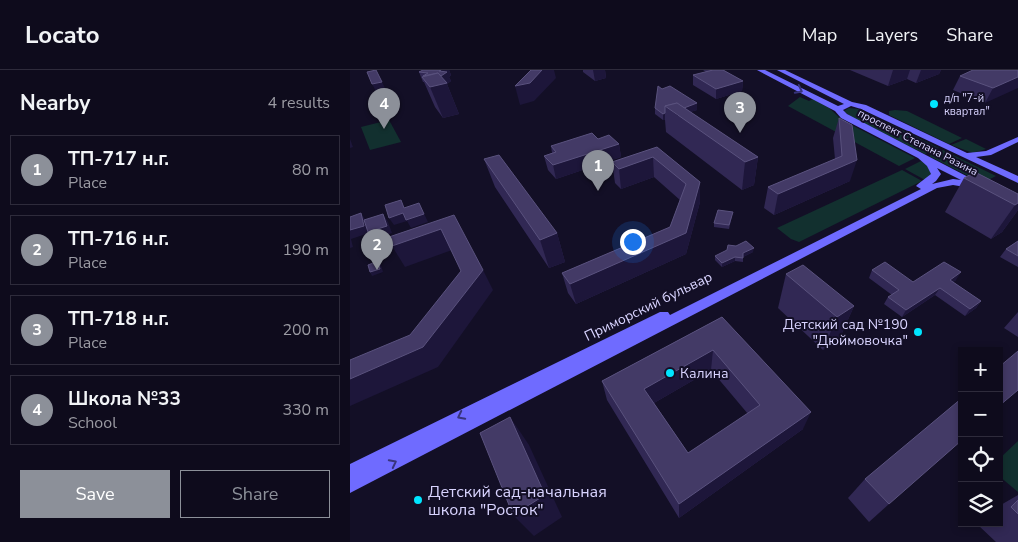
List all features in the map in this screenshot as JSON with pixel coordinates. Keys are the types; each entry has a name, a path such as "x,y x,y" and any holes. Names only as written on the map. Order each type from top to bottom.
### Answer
{"main road":[{"name":"проспект Степана Разина","path":"350,485 934,186 953,182 984,189 844,116 838,109 760,70"},
{"name":"проспект Степана Разина","path":"780,70 1018,180"},
{"name":"проспект Степана Разина","path":"838,109 850,104"},
{"path":"962,153 978,155 997,150 1018,139"},
{"name":"проспект Степана Разина","path":"992,168 987,161 997,150"},
{"name":"Приморский бульвар","path":"350,472 928,183 936,174 932,164 922,157"}],"green space":[{"path":"800,97 809,101 813,99 829,108 842,120 915,158 899,166 788,106"},
{"path":"849,108 859,109 939,148 925,154 851,117 844,111"},
{"path":"889,111 907,111 962,138 949,144 889,115"},
{"path":"389,120 401,142 370,150 361,127"},
{"path":"966,139 986,149 973,153 951,145"},
{"path":"943,150 996,176 982,183 929,156"},
{"path":"921,161 929,167 931,174 925,180 905,169"},
{"path":"902,170 922,181 799,242 791,239 777,228"},
{"path":"1018,441 1018,492 1003,479 1003,455"}],"building":[{"path":"376,70 382,82 372,84 367,72"},
{"path":"423,70 447,72 441,76 438,73 423,76 428,73 419,72"},
{"path":"531,70 542,70 530,83 515,86"},
{"path":"713,70 723,70 743,81 716,89 693,75"},
{"path":"973,70 1018,70 1018,77 993,88 960,76"},
{"path":"438,73 447,83 430,87 422,77"},
{"path":"658,86 662,89 670,86 697,103 684,108 677,103 665,106 665,113 663,114 655,108"},
{"path":"677,103 758,157 745,162 665,106"},
{"path":"839,118 852,125 857,160 778,194 768,187 842,156"},
{"path":"592,133 598,139 609,135 619,144 553,165 544,156 556,152 551,146"},
{"path":"657,147 700,182 686,233 570,284 562,273 670,227 686,184 653,157 619,169 612,162"},
{"path":"499,155 557,233 540,240 484,159"},
{"path":"975,172 1018,194 1018,203 1015,205 964,178"},
{"path":"401,200 404,208 419,203 424,214 406,220 403,213 389,218 385,205"},
{"path":"718,210 733,212 729,225 714,223"},
{"path":"361,213 364,226 350,230 350,217"},
{"path":"383,214 387,226 368,232 364,220"},
{"path":"454,215 483,270 423,347 350,379 350,360 410,335 461,271 441,229 392,246 389,237"},
{"path":"746,241 754,248 743,253 743,258 735,257 722,263 715,256 727,250 728,245 736,246"},
{"path":"1018,241 1018,256 1006,249"},
{"path":"378,261 380,269 370,272 368,265"},
{"path":"885,262 913,282 944,262 961,272 950,280 981,301 970,309 940,288 906,310 888,297 899,290 872,270"},
{"path":"803,265 854,306 837,317 786,274"},
{"path":"722,317 811,412 679,504 602,381","holes":["713,350 760,405 688,453 644,389"]},
{"path":"1018,351 1018,390 1003,403 1003,392 1003,364"},
{"path":"958,401 958,444 889,504 865,479"},
{"path":"510,417 545,495 513,515 480,433"},
{"path":"1018,500 1018,514 1011,507"}],"place":[{"name":"д/п \"7-й квартал\"","path":"934,104"},
{"name":"Школа №33","path":"384,129"},
{"name":"ТП-718 н.г.","path":"740,133"},
{"name":"ТП-717 н.г.","path":"598,191"},
{"name":"ТП-716 н.г.","path":"377,270"},
{"name":"Детский сад №190 \"Дюймовочка\"","path":"918,332"},
{"name":"Калина","path":"670,373"},
{"name":"Детский сад-начальная школа \"Росток\"","path":"418,500"}]}
